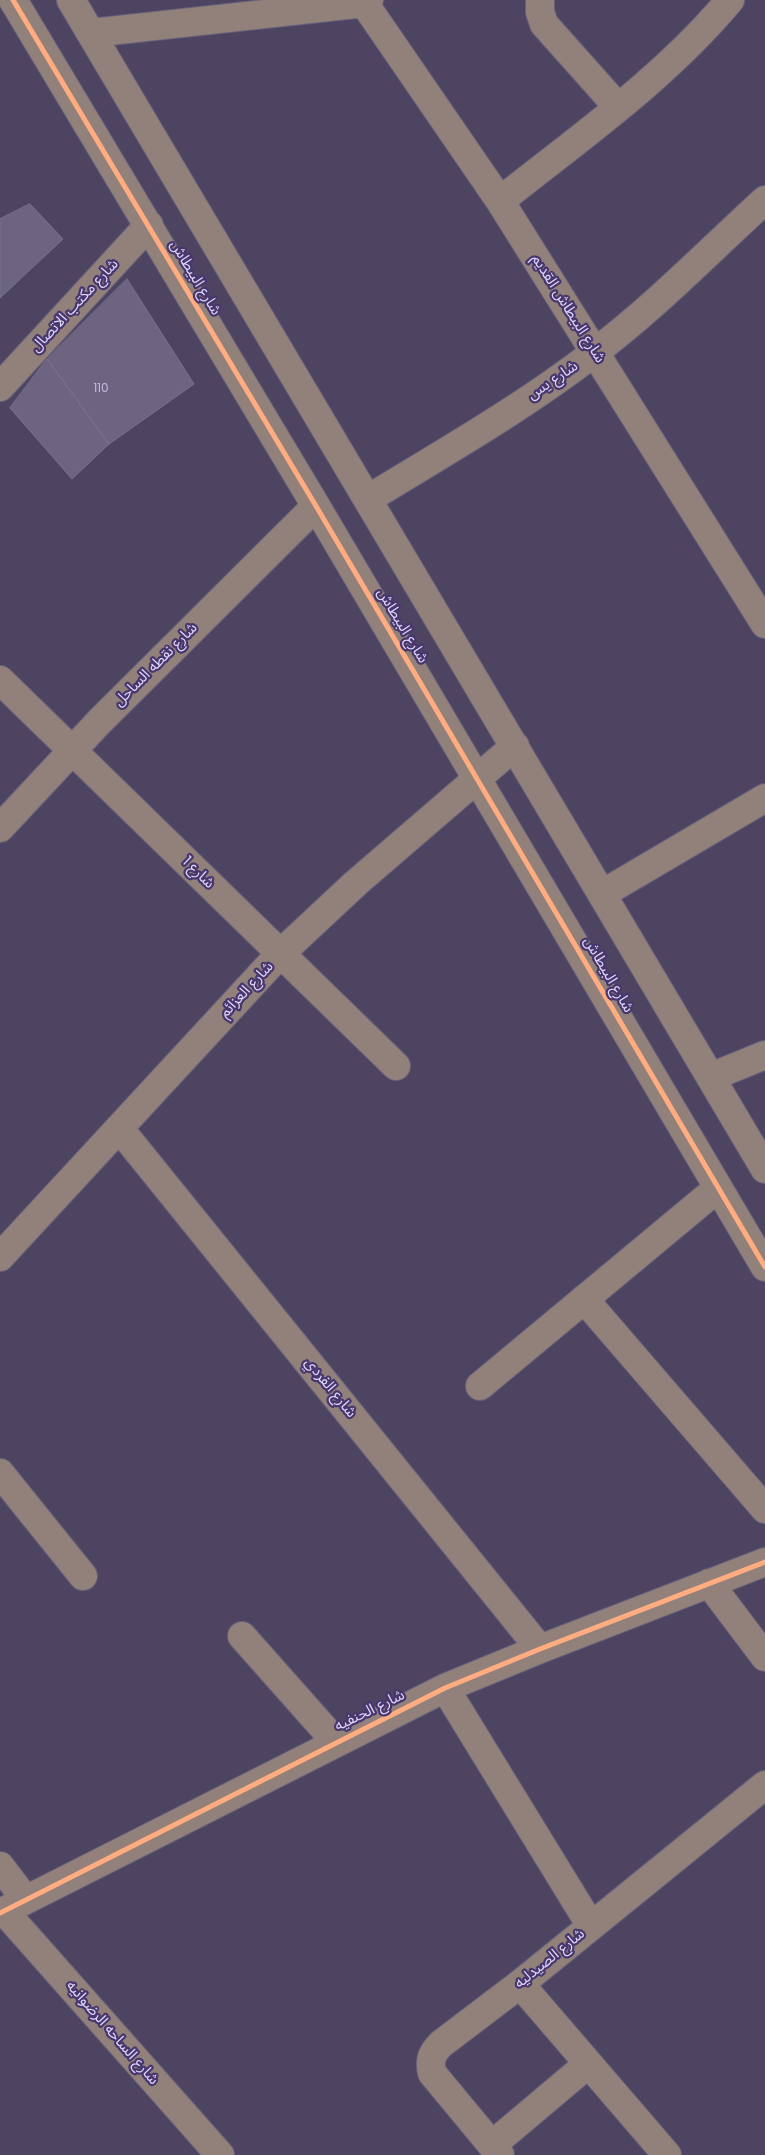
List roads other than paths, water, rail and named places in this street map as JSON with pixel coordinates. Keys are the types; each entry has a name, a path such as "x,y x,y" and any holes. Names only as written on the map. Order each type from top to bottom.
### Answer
{"street":[{"name":"شارع البيطاش","path":"13,0 478,778 765,1267"},
{"path":"71,0 765,1169"},
{"path":"540,0 540,12 544,24 618,108"},
{"path":"500,201 618,108 678,56 730,0"},
{"path":"91,34 365,1"},
{"name":"شارع البيطاش القديم","path":"365,1 500,201 765,624"},
{"name":"شارع يس","path":"368,499 497,419 595,353 646,311 765,200"},
{"name":"شارع مكتب الاتصال","path":"1,384 149,225"},
{"name":"شارع نقطه الساحل","path":"0,828 71,750 316,506"},
{"name":"شارع 1","path":"0,680 396,1066"},
{"name":"شارع العزائم","path":"0,1258 280,954 317,918 515,746"},
{"path":"602,894 765,798"},
{"path":"711,1077 765,1055"},
{"name":"شارع الفردي","path":"120,1128 540,1649"},
{"path":"480,1386 718,1188"},
{"path":"584,1299 765,1509"},
{"path":"0,1472 83,1576"},
{"name":"شارع الحنفيه","path":"10,1908 445,1688 765,1562"},
{"path":"709,1583 765,1657"},
{"path":"242,1636 336,1742"},
{"path":"445,1688 591,1926"},
{"name":"شارع الصيدليه","path":"496,2150 432,2073 430,2061 432,2054 441,2044 520,1984 765,1785"},
{"name":"شارع الساحه الرضوانيه","path":"0,1866 10,1908 220,2155"},
{"path":"520,1984 667,2155"},
{"path":"496,2150 588,2064"}]}
